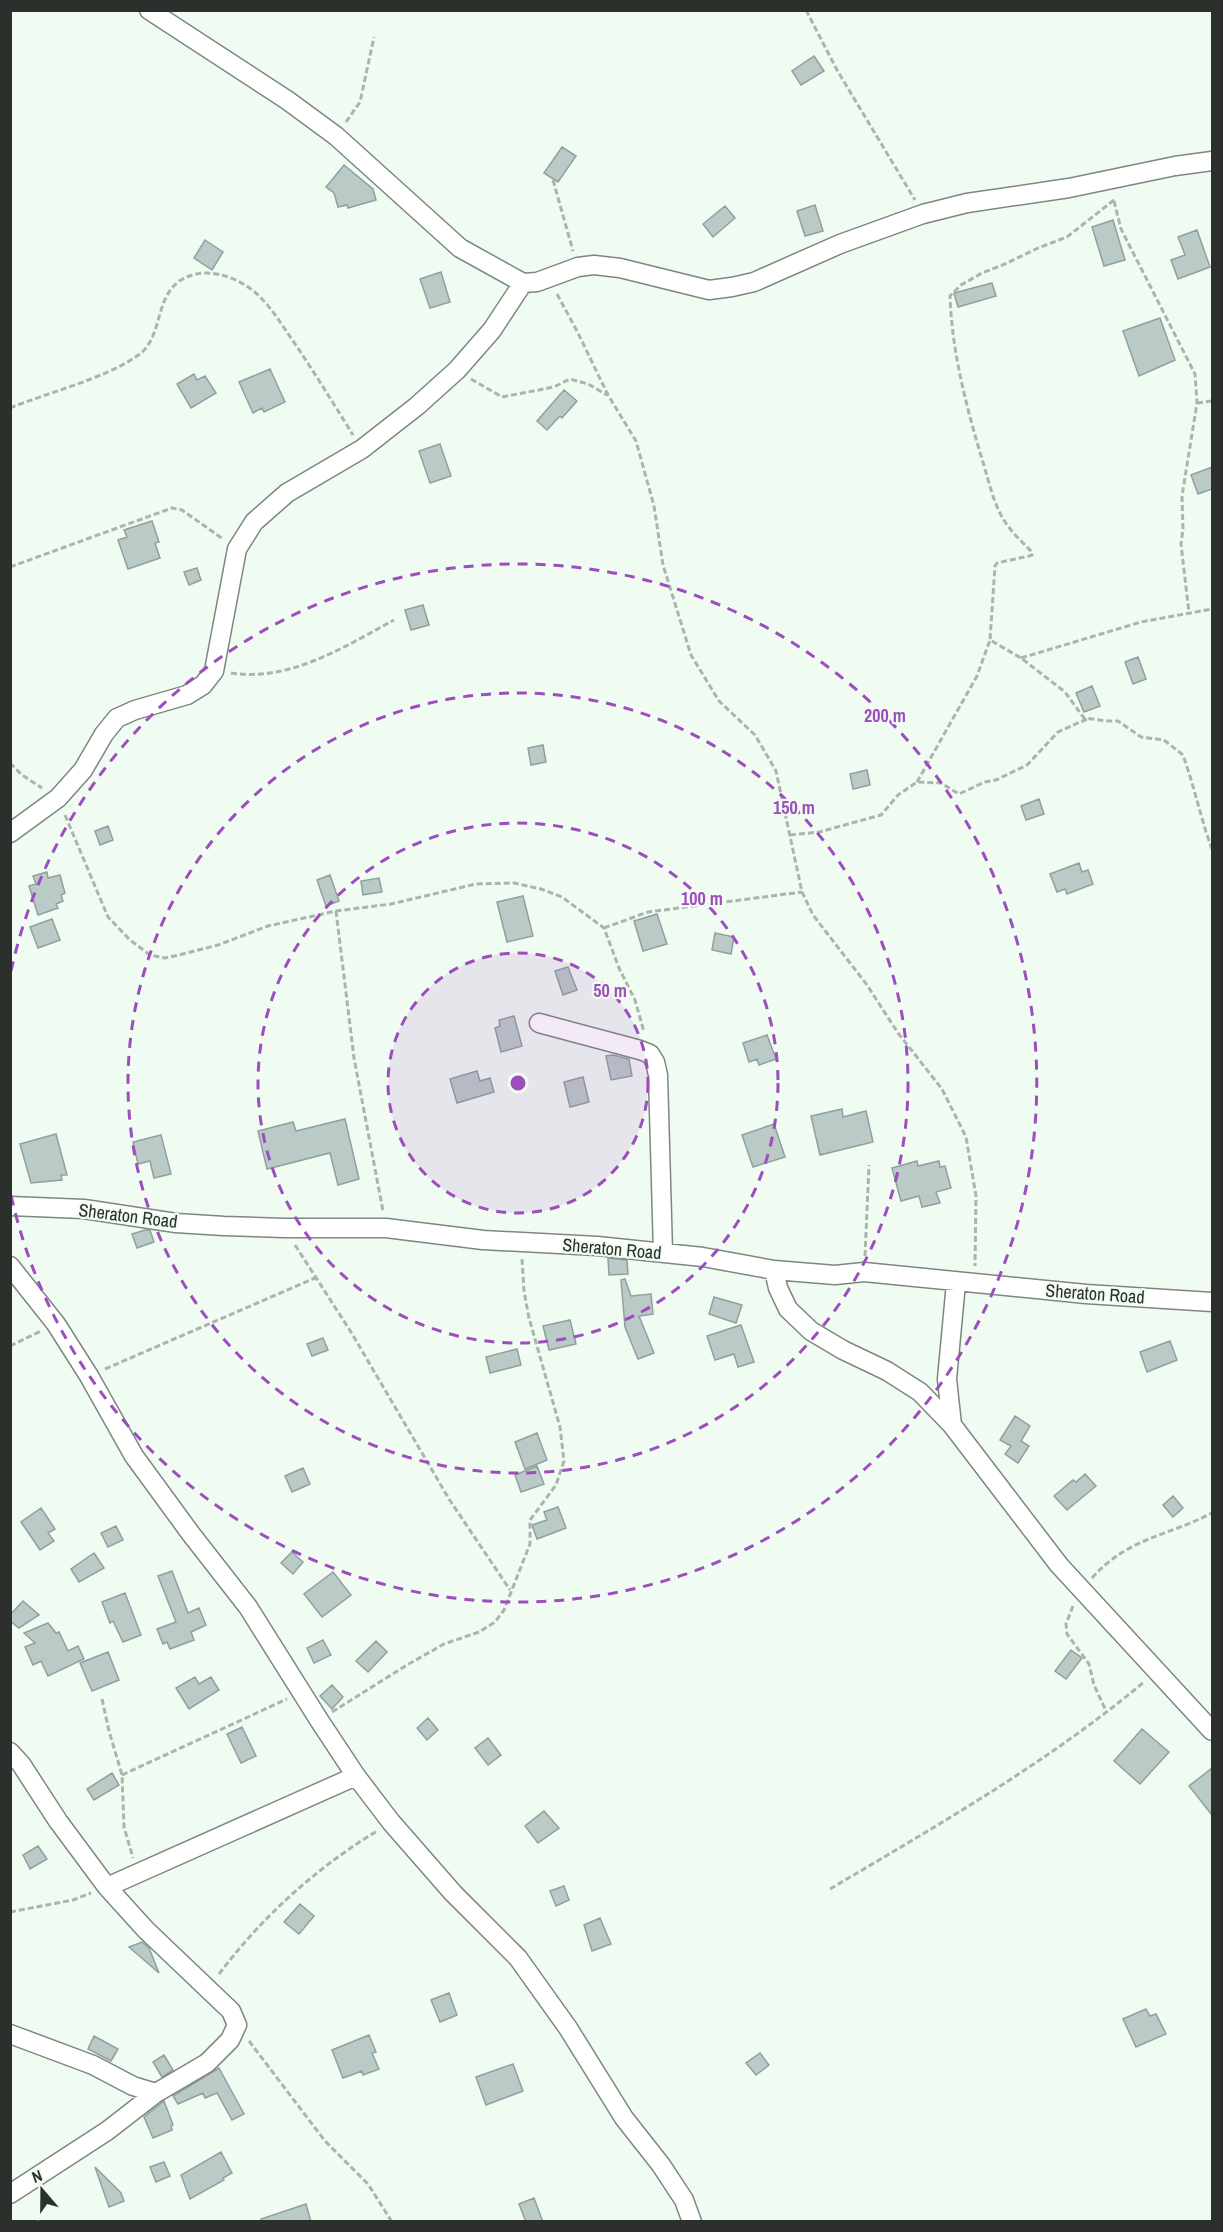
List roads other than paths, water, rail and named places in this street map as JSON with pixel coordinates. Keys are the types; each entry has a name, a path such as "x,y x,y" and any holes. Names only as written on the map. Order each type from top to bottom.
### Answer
{"street":[{"path":"149,10 286,100 336,136 460,248 523,283 549,279 578,267 594,265 620,268 709,290 732,287 754,282 840,244 923,214 967,203 1069,188 1175,166 1212,161"},
{"path":"10,833 58,798 83,770 104,734 117,718 135,710 188,695 203,686 214,671 237,549 254,522 287,493 362,449 417,406 457,370 492,330 523,283"},
{"path":"539,1023 640,1050 650,1054 655,1062 658,1075 663,1253"},
{"name":"Sheraton Road","path":"10,1206 84,1209 176,1222 285,1228 386,1228 441,1236 597,1246 704,1257 774,1270 836,1275 864,1272 1086,1294 1212,1302"},
{"path":"10,1266 56,1324 89,1376 134,1456 191,1534 248,1606 356,1776 391,1822 453,1893 518,1958 568,2028 624,2118 661,2165 684,2200 692,2222"},
{"path":"774,1270 778,1288 788,1309 811,1331 843,1350 887,1371 920,1392 952,1425 1059,1565 1212,1731"},
{"path":"952,1425 947,1379 965,1283"},
{"path":"10,1752 21,1764 58,1821 107,1887 146,1930 231,2011 237,2025 230,2040 207,2063 156,2093 107,2131 10,2194"},
{"path":"107,1887 356,1776"},
{"path":"10,2034 93,2065 134,2086 156,2093"}]}
